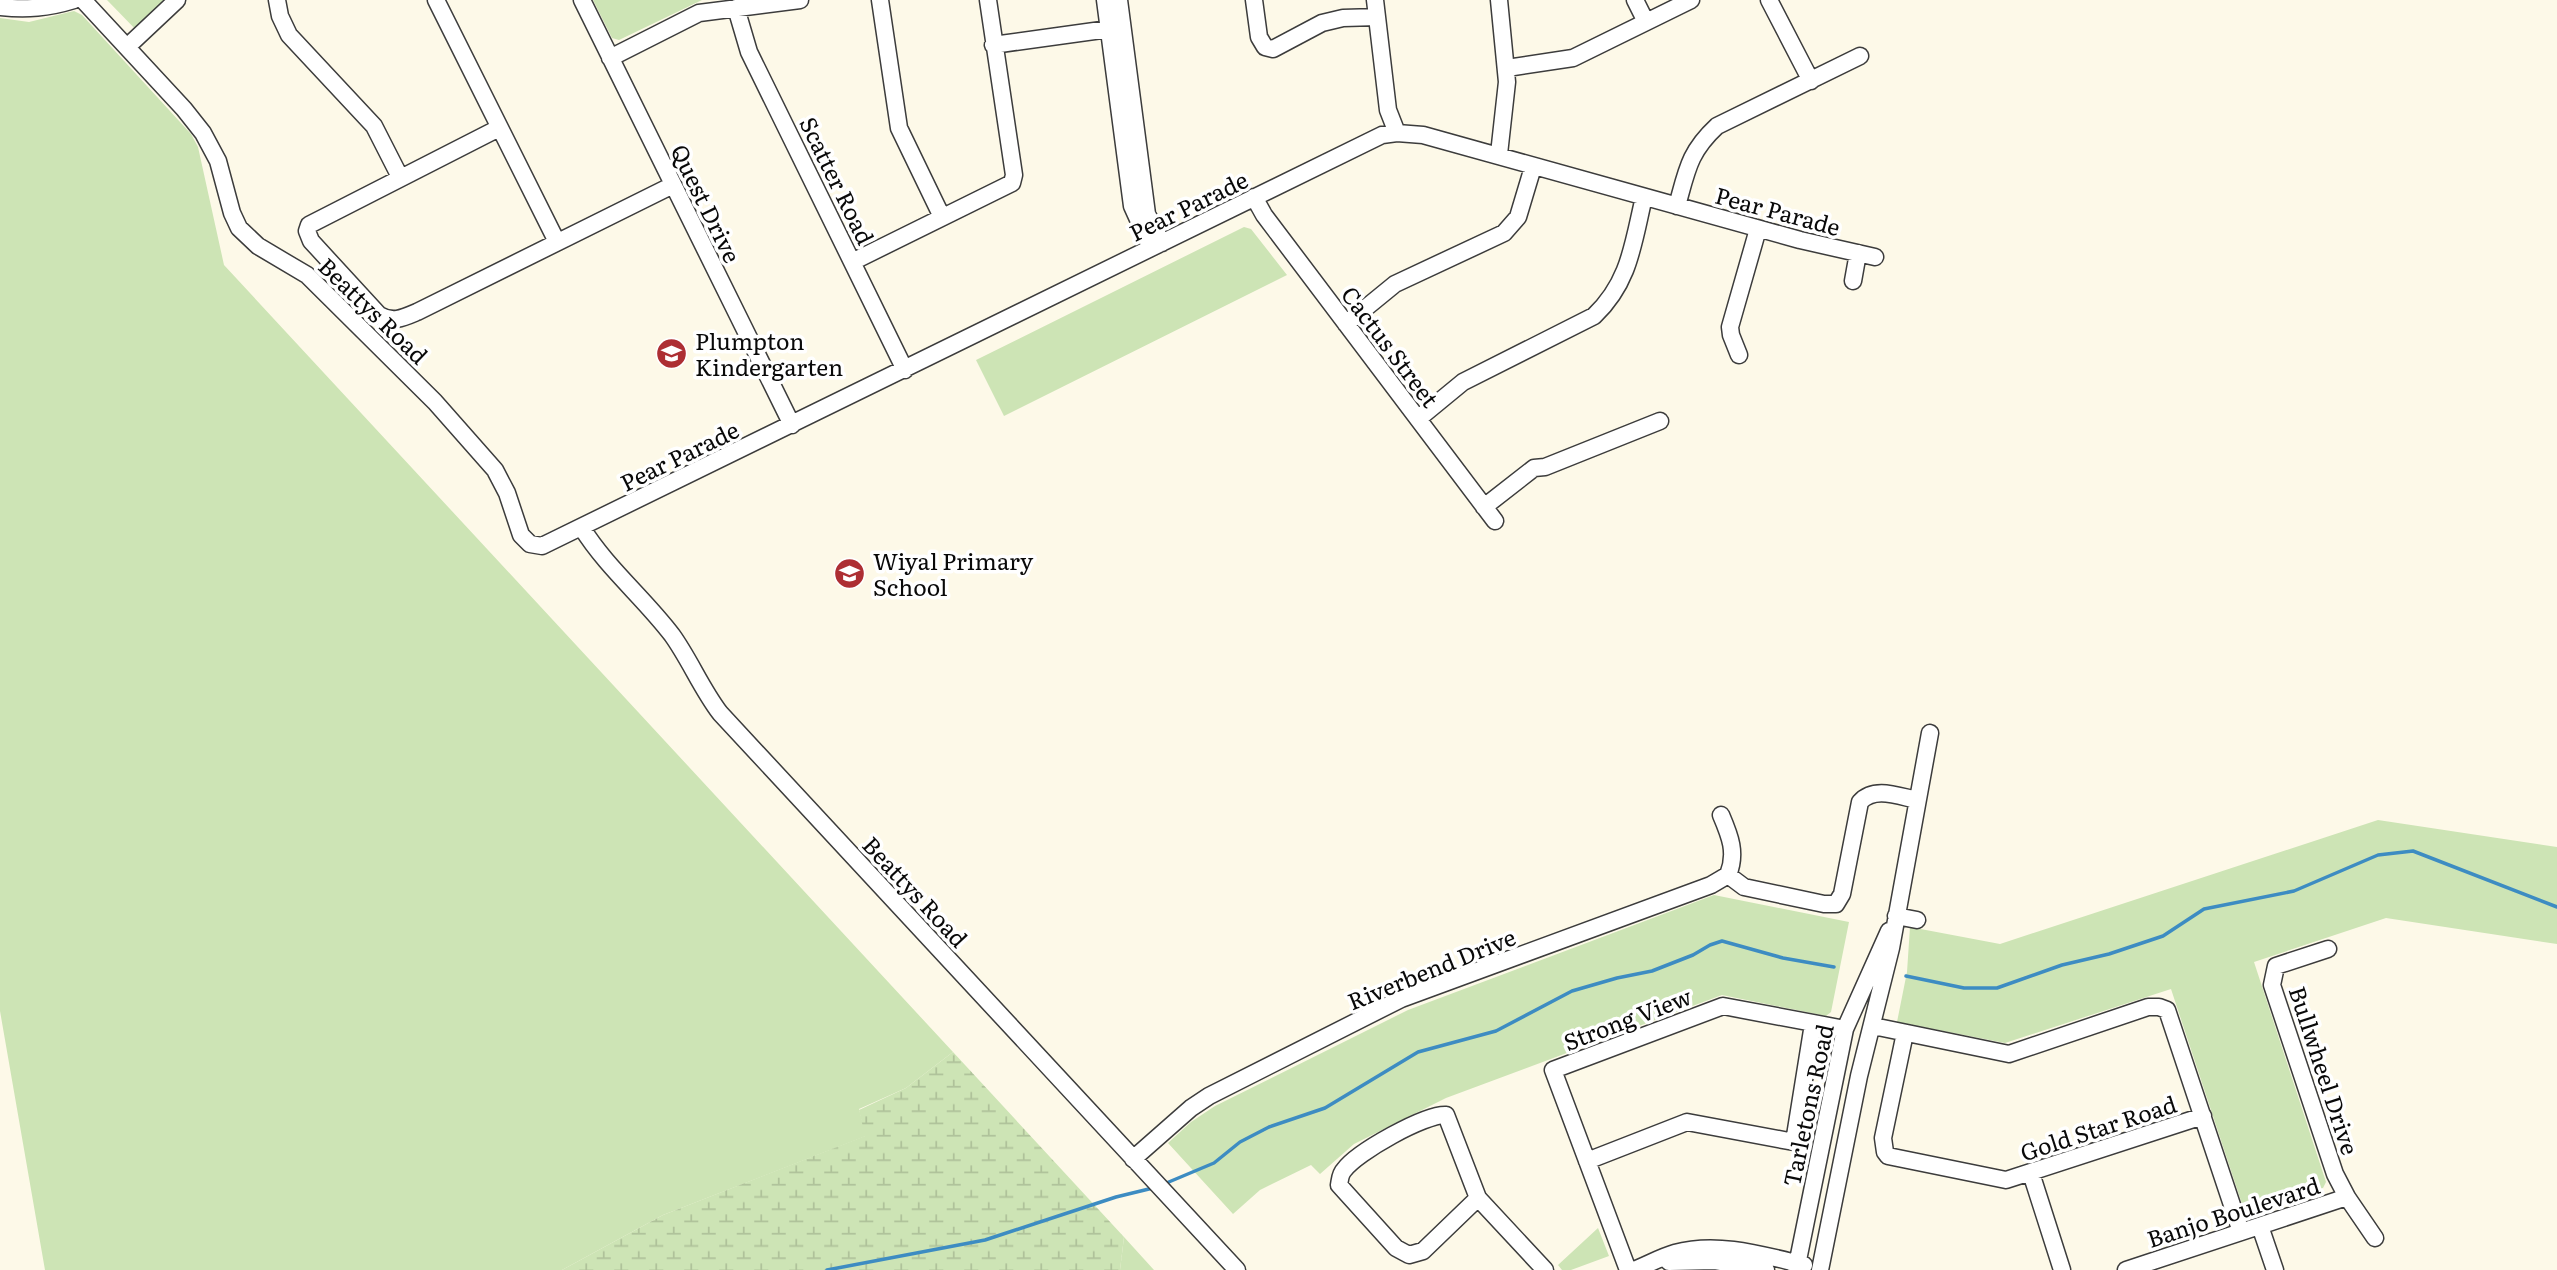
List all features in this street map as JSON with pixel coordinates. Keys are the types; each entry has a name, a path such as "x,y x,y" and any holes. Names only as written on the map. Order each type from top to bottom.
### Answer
{"street":[{"path":"0,1 24,4 52,0"},
{"path":"0,7 42,9 74,0"},
{"name":"Beattys Road","path":"83,0 203,133 218,161 232,213 240,228 258,246 307,275 435,401 495,470 507,493 521,535 530,544 541,547 557,540"},
{"path":"127,47 177,0"},
{"path":"277,0 280,16 289,35 374,126 400,177"},
{"path":"436,0 557,242"},
{"name":"Quest Drive","path":"582,0 792,425"},
{"path":"610,58 692,15 800,0"},
{"path":"880,0 899,128 942,217"},
{"path":"852,261 1012,183 1014,175 988,0"},
{"path":"1105,0 1115,28"},
{"path":"1118,0 1115,28 1132,206 1157,246"},
{"path":"1254,0 1259,37 1265,47 1273,49 1322,23 1343,18 1377,17"},
{"path":"1375,0 1388,110 1397,132"},
{"path":"1499,0 1507,68 1499,154"},
{"path":"1634,0 1646,22"},
{"path":"1507,68 1573,58 1691,0"},
{"path":"1769,0 1811,81"},
{"name":"Scatter Road","path":"736,8 749,52 905,370"},
{"path":"993,45 1115,28"},
{"path":"1677,206 1692,155 1701,141 1717,126 1860,56"},
{"path":"1831,71 1839,87"},
{"path":"499,128 309,225 307,231 311,241 379,315 387,320 400,319 417,312 673,184"},
{"name":"Pear Parade","path":"557,540 1254,197 1382,135 1397,132 1423,135 1499,154 1533,167 1758,229 1867,255 1853,281"},
{"path":"1346,324 1395,284 1504,233 1518,217 1533,167"},
{"name":"Cactus Street","path":"1254,197 1264,215 1495,521"},
{"path":"1418,419 1463,382 1594,316 1606,305 1623,281 1644,197"},
{"path":"1739,355 1730,327 1758,229"},
{"path":"1484,507 1534,468 1545,467 1660,421"},
{"name":"Beattys Road","path":"582,528 594,547 673,636 698,681 720,713 1237,1270"},
{"name":"Tarletons Road","path":"1812,1268 1891,948 1930,733"},
{"path":"1721,815 1731,837 1734,859 1728,875 1744,887 1824,904 1836,904 1842,894 1860,803 1866,796 1875,793 1917,800"},
{"name":"Riverbend Drive","path":"1133,1159 1191,1108 1209,1096 1401,999 1711,885 1728,875"},
{"path":"1896,916 1917,920"},
{"name":"Tarletons Road","path":"1812,1268 1844,1029 1896,916"},
{"name":"Bullwheel Drive","path":"2328,949 2276,966 2273,985 2335,1174 2347,1197"},
{"name":"Strong View","path":"1628,1270 1553,1070 1723,1006 1844,1029"},
{"path":"1873,1026 2009,1054 2148,1007 2158,1006 2167,1010 2241,1232"},
{"path":"1587,1161 1687,1122 1794,1142 1813,1024"},
{"name":"Gold Star Road","path":"1905,1033 1883,1138 1888,1156 2006,1180 2203,1116"},
{"path":"1478,1198 1423,1251 1409,1255 1396,1248 1339,1185 1341,1172 1363,1151 1430,1118 1446,1115 1478,1198 1545,1270"},
{"path":"2031,1173 2062,1270"},
{"name":"Banjo Boulevard","path":"2126,1270 2157,1265 2241,1232 2347,1197 2375,1238"},
{"path":"2260,1226 2274,1270"},
{"path":"1640,1268 1674,1253 1705,1247 1745,1251 1812,1268"},
{"path":"1640,1268 1677,1261 1715,1261 1766,1270"}],"green space":[{"path":"107,0 177,0 141,35"},
{"path":"593,0 702,0 619,40 612,38"},
{"path":"74,11 82,15 191,134 198,147 224,265 953,1052 906,1088 859,1109 866,1136 663,1215 562,1270 45,1270 0,1011 0,18 29,22"},
{"path":"1244,227 1251,229 1287,275 1004,416 976,360"},
{"path":"2378,820 2557,847 2557,944 2386,918 2254,962 2326,1182 2323,1188 2250,1213 2244,1210 2171,989 2005,1043 1897,1022 1907,972 1910,927 2000,944"},
{"path":"1714,895 1849,922 1831,1012 1826,1016 1722,995 1446,1098 1354,1144 1320,1174 1311,1165 1260,1190 1233,1214 1168,1143 1191,1122 1215,1106 1408,1010"},
{"path":"953,1052 1124,1237 1120,1270 562,1270 663,1215 865,1136 859,1110 906,1088"},
{"path":"1598,1228 1609,1256 1571,1270 1562,1270 1558,1265"},
{"path":"1124,1237 1154,1270 1120,1270"}],"waterway":[{"path":"1906,976 1964,988 1997,988 2062,965 2109,954 2163,936 2204,909 2294,891 2378,855 2413,851 2557,907"},
{"path":"1164,1184 1214,1163 1240,1142 1269,1127 1325,1108 1418,1052 1496,1031 1572,991 1652,971 1722,941 1783,958 1834,967"},
{"path":"827,1270 985,1240 1116,1197 1153,1188"}],"place":[{"name":"Plumpton Kindergarten","path":"672,353"},
{"name":"Wiyal Primary School","path":"850,573"}]}
